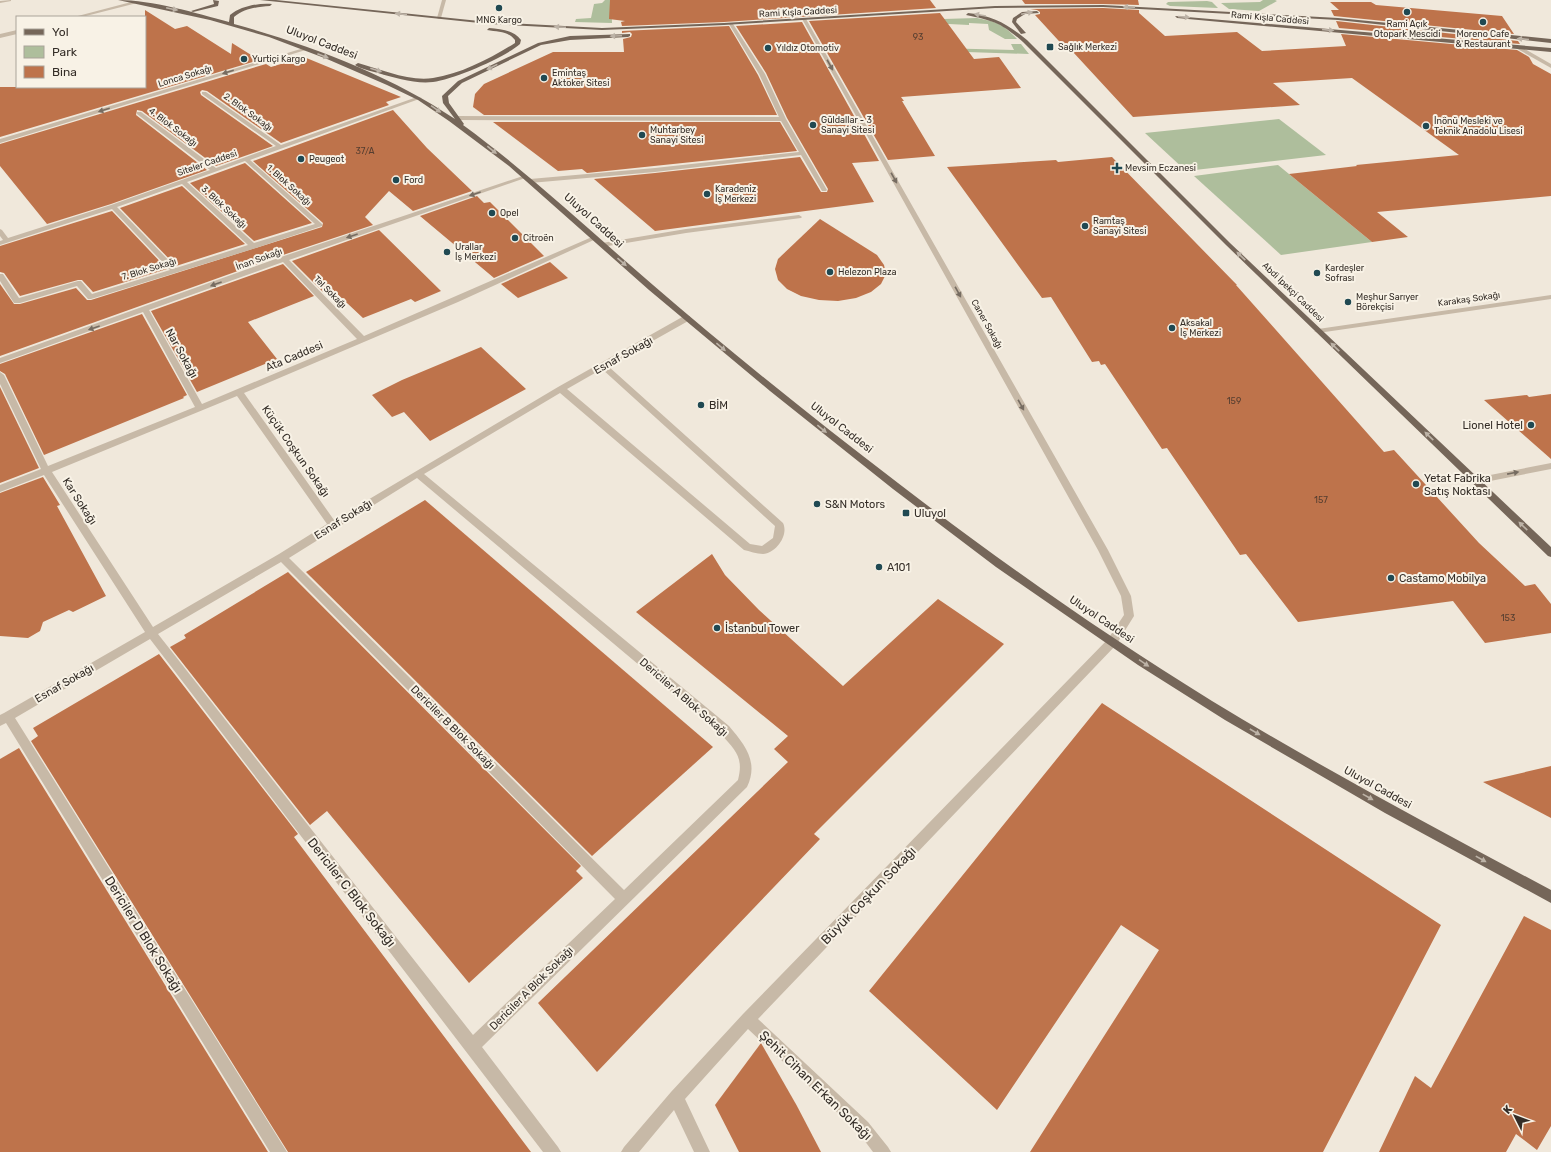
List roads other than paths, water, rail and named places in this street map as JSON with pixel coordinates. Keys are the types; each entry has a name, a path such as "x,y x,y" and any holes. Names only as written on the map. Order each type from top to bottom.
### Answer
{"main road":[{"name":"Uluyol Caddesi","path":"120,0 187,12 232,24 306,49 400,88 460,121 602,245 784,398 984,553 1112,642 1234,720 1348,786 1551,897"},
{"path":"187,12 212,7 216,5 217,2 214,0"},
{"name":"Rami Kışla Caddesi","path":"262,0 439,18 602,29 728,24 1002,7 1103,6 1338,19 1551,41"},
{"path":"232,24 232,16 248,7 300,4"},
{"path":"1025,40 1022,32 1014,22 1014,18 1019,15 1041,11 1097,12"},
{"path":"1104,12 1158,15"},
{"path":"848,17 872,18 958,13 979,15 1002,22 1025,40"},
{"name":"Rami Kışla Caddesi","path":"1172,16 1551,50"},
{"path":"338,61 370,68 399,77 433,80 464,71 487,61 514,47 518,40 510,33 439,18"},
{"path":"649,33 728,24"},
{"path":"460,121 446,103 445,96 460,82 522,52 555,40 635,34"},
{"path":"1495,36 1516,46"},
{"name":"Abdi İpekçi Caddesi","path":"1025,40 1318,331 1551,553"}],"street":[{"path":"0,2 9,0"},
{"path":"439,18 444,0"},
{"path":"80,16 135,2"},
{"name":"Caner Sokağı","path":"804,19 1103,550 1126,596 1129,616 1112,642"},
{"path":"728,24 762,74 783,119 824,190"},
{"path":"0,36 16,32"},
{"path":"1516,46 1551,58"},
{"path":"1516,46 1551,66"},
{"name":"Lonca Sokağı","path":"0,141 306,49"},
{"name":"2. Blok Sokağı","path":"204,92 281,147"},
{"name":"Siteler Caddesi","path":"3,242 113,206 419,98"},
{"name":"4. Blok Sokağı","path":"139,113 215,170"},
{"path":"460,121 783,119"},
{"name":"İnan Sokağı","path":"0,361 284,259 528,179 655,170 802,154"},
{"name":"1. Blok Sokağı","path":"246,159 320,225"},
{"name":"3. Blok Sokağı","path":"182,181 254,247"},
{"path":"113,206 175,271"},
{"path":"602,245 686,231 799,217"},
{"name":"7. Blok Sokağı","path":"0,276 17,301 78,283 91,297 320,225"},
{"path":"0,231 3,242"},
{"name":"Ata Caddesi","path":"0,489 239,392 455,300 594,238"},
{"name":"Tel Sokağı","path":"284,259 362,339"},
{"name":"Karakaş Sokağı","path":"1318,331 1551,297"},
{"name":"Nar Sokağı","path":"145,310 200,408"},
{"name":"Esnaf Sokağı","path":"4,719 282,557 561,389 688,318"},
{"path":"561,389 747,547 763,550 775,543 781,534 780,525 603,366"},
{"name":"Kar Sokağı","path":"0,375 46,470 151,633"},
{"name":"Küçük Coşkun Sokağı","path":"239,392 333,525"},
{"path":"1475,481 1551,466"},
{"name":"Dericiler A Blok Sokağı","path":"418,474 725,730 744,754 747,768 743,782 472,1046"},
{"name":"Dericiler B Blok Sokağı","path":"282,557 623,898"},
{"name":"Dericiler C Blok Sokağı","path":"151,633 553,1152"},
{"name":"Büyük Coşkun Sokağı","path":"629,1152 676,1097 748,1019 1112,642"},
{"name":"Dericiler D Blok Sokağı","path":"4,719 279,1152"},
{"name":"Şehit Cihan Erkan Sokağı","path":"748,1019 863,1127 883,1152"},
{"path":"676,1097 702,1152"}],"place":[{"name":"MNG Kargo","path":"499,8"},
{"name":"Rami Açık Otopark Mescidi","path":"1407,12"},
{"name":"Moreno Cafe & Restaurant","path":"1483,22"},
{"name":"Sağlık Merkezi","path":"1050,47"},
{"name":"Yıldız Otomotiv","path":"768,48"},
{"name":"Yurtiçi Kargo","path":"244,59"},
{"name":"Emintaş Aktoker Sitesi","path":"544,78"},
{"name":"Güldallar - 3 Sanayi Sitesi","path":"813,125"},
{"name":"İnönü Mesleki ve Teknik Anadolu Lisesi","path":"1426,126"},
{"name":"Muhtarbey Sanayi Sitesi","path":"642,135"},
{"name":"Peugeot","path":"301,159"},
{"name":"Mevsim Eczanesi","path":"1117,168"},
{"name":"Ford","path":"396,180"},
{"name":"Karadeniz İş Merkezi","path":"707,194"},
{"name":"Opel","path":"492,213"},
{"name":"Ramtaş Sanayi Sitesi","path":"1085,226"},
{"name":"Citroën","path":"515,238"},
{"name":"Urallar İş Merkezi","path":"447,252"},
{"name":"Helezon Plaza","path":"830,272"},
{"name":"Kardeşler Sofrası","path":"1317,273"},
{"name":"Meşhur Sarıyer Börekçisi","path":"1348,302"},
{"name":"Aksakal İş Merkezi","path":"1172,328"},
{"name":"BİM","path":"701,405"},
{"name":"Lionel Hotel","path":"1531,425"},
{"name":"Yetat Fabrika Satış Noktası","path":"1416,484"},
{"name":"S&N Motors","path":"817,504"},
{"name":"Uluyol","path":"906,513"},
{"name":"A101","path":"879,567"},
{"name":"Castamo Mobilya","path":"1391,578"},
{"name":"İstanbul Tower","path":"717,628"}]}
